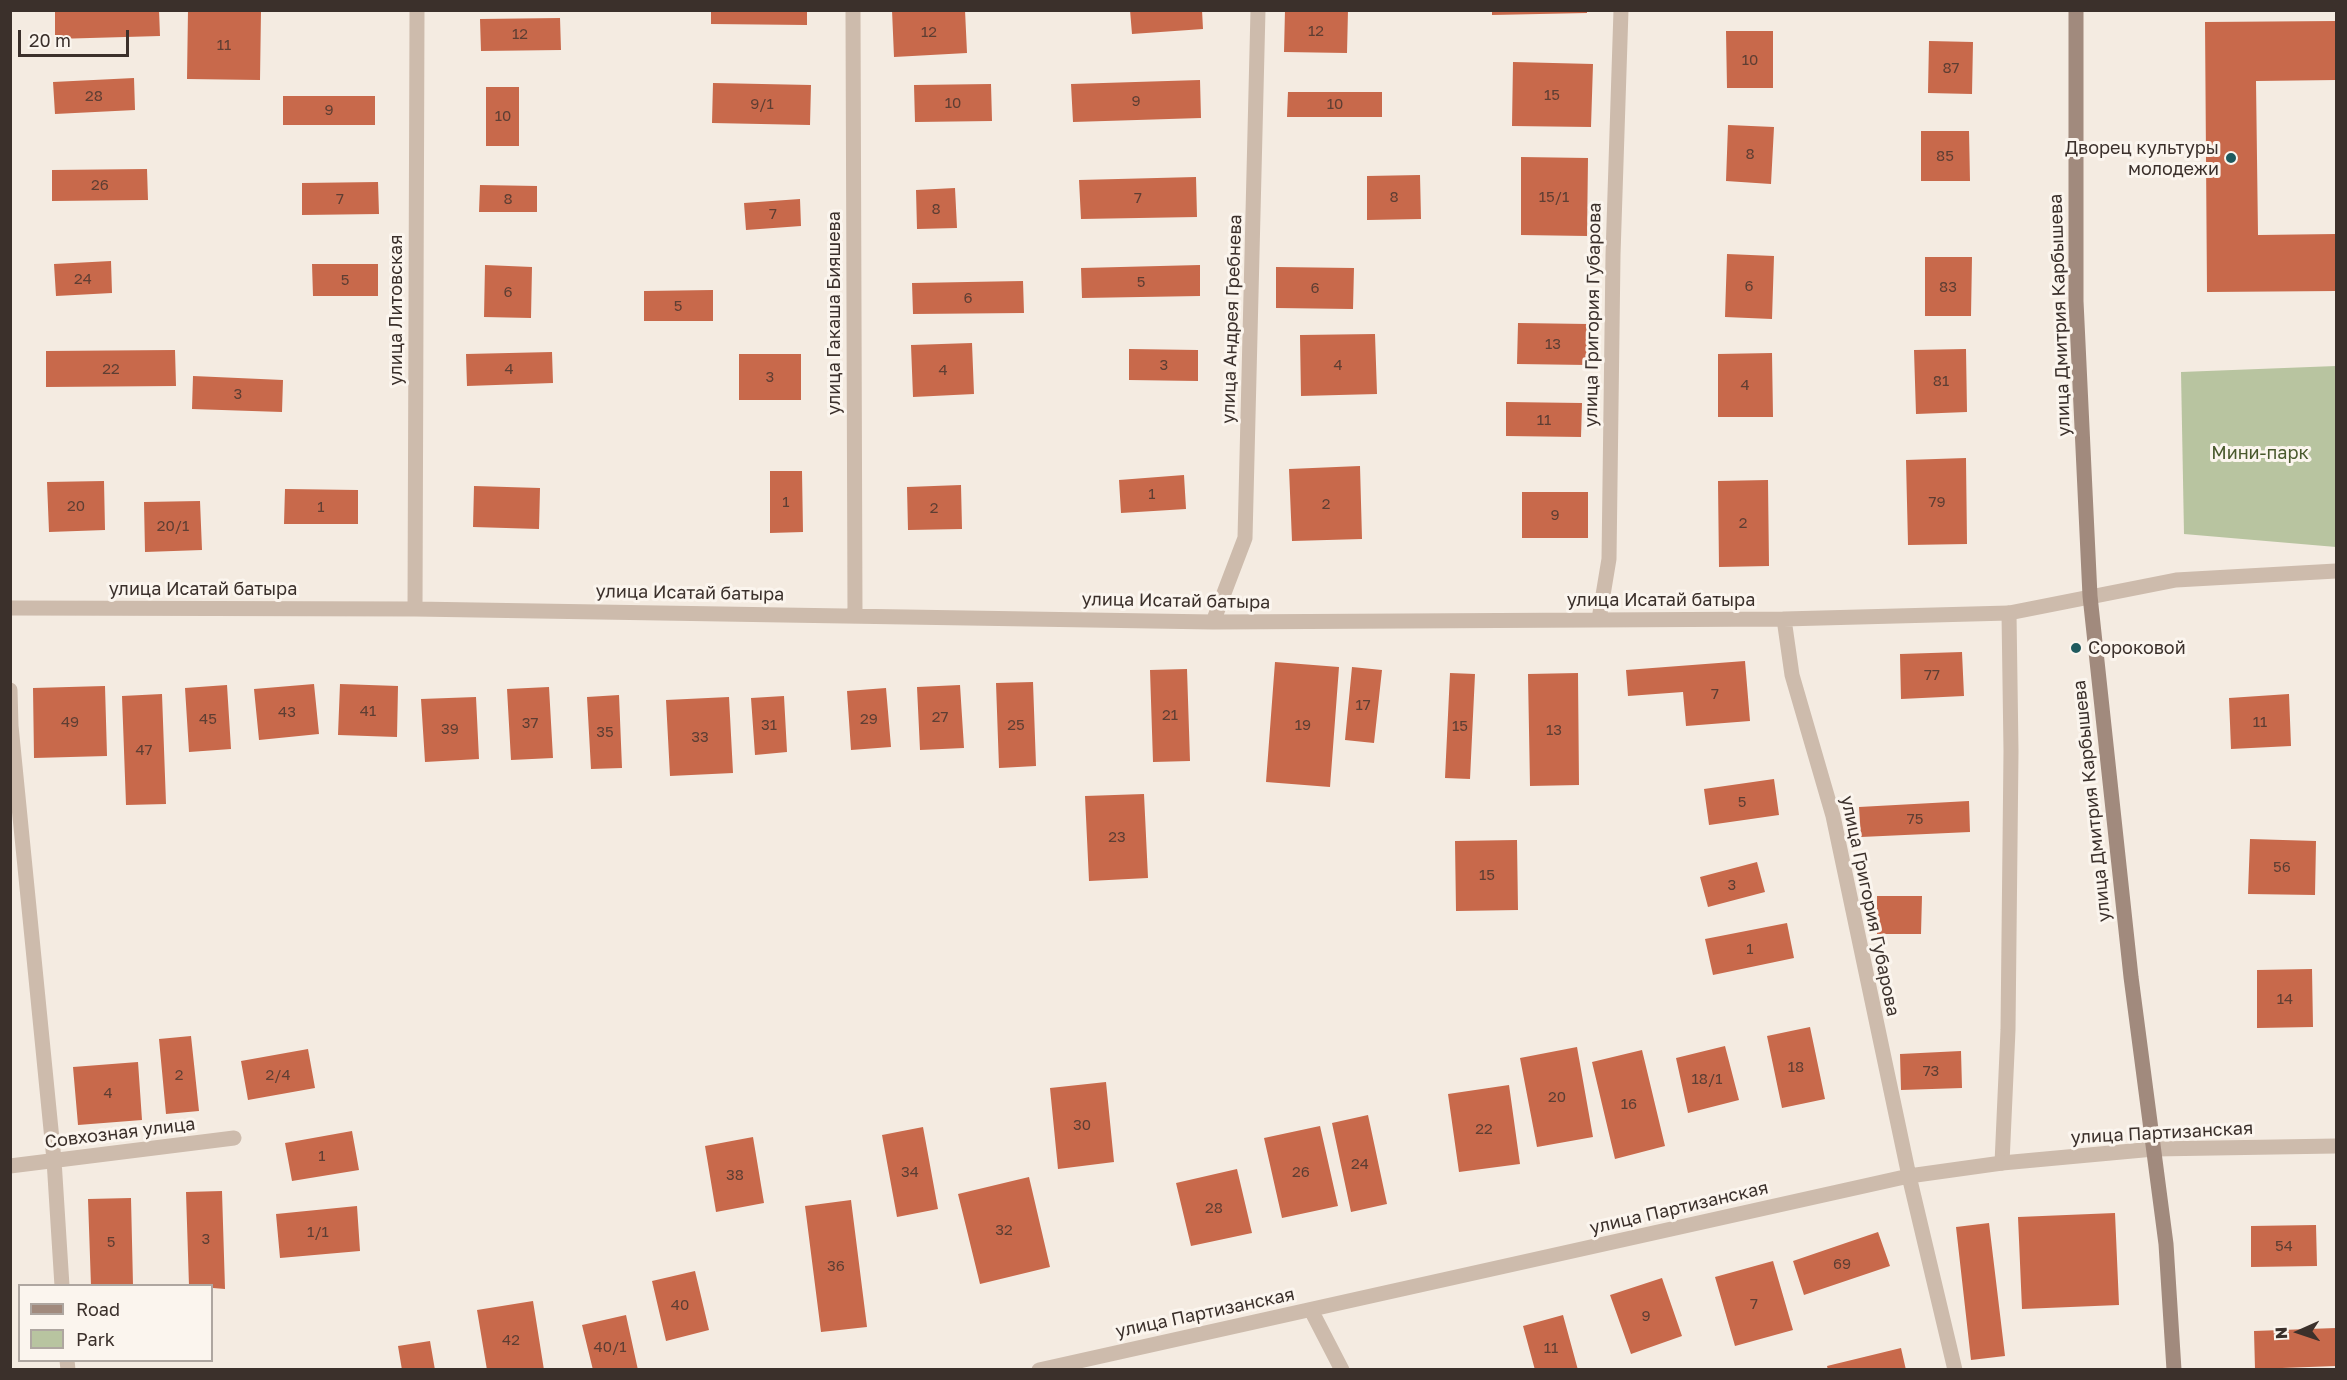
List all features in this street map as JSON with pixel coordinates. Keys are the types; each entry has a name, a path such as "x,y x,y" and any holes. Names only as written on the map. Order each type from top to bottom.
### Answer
{"street":[{"name":"улица Литовская","path":"415,609 417,10"},
{"name":"улица Гакаша Бияшева","path":"852,10 855,615"},
{"name":"улица Андрея Гребнева","path":"1213,622 1245,538 1258,10"},
{"name":"улица Григория Губарова","path":"1599,619 1609,560 1613,255 1621,10"},
{"name":"улица Дмитрия Карбышева","path":"2076,10 2076,301 2090,596 2131,977 2166,1244 2174,1370"},
{"name":"улица Исатай батыра","path":"10,608 415,609 1213,622 1784,619 2009,614 2176,580 2337,571"},
{"path":"2002,1163 2009,1018 2011,751 2009,614"},
{"name":"улица Григория Губарова","path":"1784,619 1792,675 1833,816 1909,1176 1917,1201 1955,1370"},
{"path":"10,690 11,726 54,1161 62,1284"},
{"name":"Совхозная улица","path":"10,1166 234,1138"},
{"name":"улица Партизанская","path":"1039,1370 1909,1176 2002,1163 2154,1149 2337,1146"},
{"path":"1311,1310 1342,1370"}],"green space":[{"name":"Мини-парк","path":"2336,366 2336,547 2184,534 2181,372"}],"building":[{"path":"55,10 159,10 160,36 55,39"},
{"path":"188,10 261,11 260,80 187,79"},
{"path":"711,10 807,10 807,25 711,24"},
{"path":"892,10 965,10 967,53 894,57"},
{"path":"1130,10 1202,10 1203,29 1132,34"},
{"path":"1285,10 1348,10 1347,53 1284,52"},
{"path":"1492,10 1587,10 1587,13 1492,15"},
{"path":"560,18 561,50 481,51 480,19"},
{"name":"Дворец культуры молодежи","path":"2336,21 2336,80 2256,81 2258,235 2336,234 2336,291 2207,292 2205,22"},
{"path":"1726,31 1773,31 1773,88 1727,88"},
{"path":"1929,41 1973,42 1972,94 1928,93"},
{"path":"1513,62 1593,64 1591,127 1512,126"},
{"path":"134,78 135,110 55,114 53,82"},
{"path":"1200,80 1201,118 1073,122 1071,84"},
{"path":"713,83 811,85 810,125 712,123"},
{"path":"991,84 992,121 915,122 914,85"},
{"path":"486,87 519,87 519,146 486,146"},
{"path":"1288,92 1382,92 1382,117 1287,117"},
{"path":"283,96 375,96 375,125 283,125"},
{"path":"1728,125 1774,127 1771,184 1726,181"},
{"path":"1921,131 1969,131 1970,181 1921,181"},
{"path":"1521,157 1588,158 1587,236 1521,235"},
{"path":"147,169 148,200 52,201 52,170"},
{"path":"1420,175 1421,219 1367,220 1367,176"},
{"path":"1196,177 1197,217 1081,219 1079,180"},
{"path":"378,182 379,214 302,215 302,183"},
{"path":"480,185 537,186 537,212 479,212"},
{"path":"955,188 957,228 917,229 916,190"},
{"path":"800,199 801,226 746,230 744,203"},
{"path":"1727,254 1774,256 1772,319 1725,317"},
{"path":"1925,257 1972,257 1971,316 1925,316"},
{"path":"111,261 112,293 56,296 54,264"},
{"path":"312,264 378,264 378,296 313,296"},
{"path":"485,265 532,267 531,318 484,317"},
{"path":"1200,265 1200,296 1082,298 1081,268"},
{"path":"1276,267 1354,268 1353,309 1276,308"},
{"path":"1023,281 1024,313 913,314 912,283"},
{"path":"713,290 713,321 644,321 644,291"},
{"path":"1518,323 1588,324 1587,365 1517,364"},
{"path":"1375,334 1377,394 1301,396 1300,335"},
{"path":"972,343 974,394 913,397 911,345"},
{"path":"1129,349 1198,350 1198,381 1129,380"},
{"path":"1966,349 1967,412 1916,414 1914,350"},
{"path":"175,350 176,386 46,387 46,351"},
{"path":"552,352 553,383 467,386 466,354"},
{"path":"1772,353 1773,417 1718,417 1718,354"},
{"path":"739,354 801,354 801,400 739,400"},
{"path":"193,376 283,380 282,412 192,409"},
{"path":"1506,402 1582,403 1581,437 1506,436"},
{"path":"1966,458 1967,544 1908,545 1906,460"},
{"path":"1360,466 1362,539 1292,541 1289,469"},
{"path":"770,471 802,471 803,532 770,533"},
{"path":"1184,475 1186,509 1121,513 1119,480"},
{"path":"1768,480 1769,566 1719,567 1718,481"},
{"path":"104,481 105,530 49,532 47,482"},
{"path":"961,485 962,529 908,530 907,487"},
{"path":"474,486 540,488 539,529 473,527"},
{"path":"285,489 358,490 358,524 284,524"},
{"path":"1522,492 1588,492 1588,538 1522,538"},
{"path":"200,501 202,550 145,552 144,502"},
{"path":"1962,652 1964,696 1901,699 1900,654"},
{"path":"1745,661 1750,721 1686,726 1683,692 1628,696 1626,670"},
{"path":"1275,662 1339,667 1330,787 1266,782"},
{"path":"1352,667 1382,670 1374,743 1345,740"},
{"path":"1187,669 1190,761 1153,762 1150,670"},
{"path":"1450,673 1475,674 1470,779 1445,778"},
{"path":"1578,673 1579,785 1530,786 1528,674"},
{"path":"1033,682 1036,766 999,768 996,683"},
{"path":"314,684 319,734 259,740 254,689"},
{"path":"340,684 398,686 397,737 338,735"},
{"path":"227,685 231,749 189,752 185,688"},
{"path":"960,685 964,748 920,750 917,687"},
{"path":"105,686 107,756 34,758 33,688"},
{"path":"549,687 553,758 511,760 507,689"},
{"path":"886,688 891,747 851,750 847,691"},
{"path":"162,694 166,804 126,805 122,696"},
{"path":"2289,694 2291,746 2231,749 2229,698"},
{"path":"619,695 622,768 591,769 587,697"},
{"path":"784,696 787,752 755,755 751,698"},
{"path":"476,697 479,759 425,762 421,699"},
{"path":"729,697 733,773 670,776 666,700"},
{"path":"1774,779 1779,815 1709,825 1704,789"},
{"path":"1144,794 1148,878 1089,881 1085,796"},
{"path":"1969,801 1970,832 1861,837 1859,807"},
{"path":"2250,839 2316,841 2315,895 2248,894"},
{"path":"1517,840 1518,910 1456,911 1455,841"},
{"path":"1757,862 1765,892 1708,907 1700,877"},
{"path":"1877,896 1922,896 1921,934 1877,934"},
{"path":"1787,923 1794,958 1713,975 1705,939"},
{"path":"2312,969 2313,1027 2257,1028 2257,970"},
{"path":"1810,1027 1825,1099 1782,1108 1767,1036"},
{"path":"191,1036 199,1111 166,1114 159,1039"},
{"path":"1725,1046 1739,1100 1688,1113 1676,1058"},
{"path":"1577,1047 1593,1137 1537,1147 1520,1058"},
{"path":"308,1049 315,1088 248,1100 241,1061"},
{"path":"1642,1050 1665,1146 1615,1159 1592,1062"},
{"path":"1961,1051 1962,1088 1901,1090 1900,1054"},
{"path":"138,1062 142,1120 78,1125 73,1067"},
{"path":"1106,1082 1114,1162 1058,1169 1050,1088"},
{"path":"1509,1085 1520,1164 1459,1172 1448,1094"},
{"path":"1368,1115 1387,1204 1351,1212 1332,1123"},
{"path":"1320,1126 1338,1206 1282,1218 1264,1138"},
{"path":"923,1127 938,1209 897,1217 882,1135"},
{"path":"352,1131 359,1170 292,1181 285,1143"},
{"path":"753,1137 764,1203 716,1212 705,1146"},
{"path":"1237,1169 1252,1233 1191,1246 1176,1183"},
{"path":"1029,1177 1050,1267 980,1284 958,1194"},
{"path":"222,1191 225,1289 213,1288 213,1284 189,1284 186,1192"},
{"path":"131,1198 133,1284 91,1284 88,1199"},
{"path":"851,1200 867,1327 821,1332 805,1206"},
{"path":"357,1206 360,1251 280,1258 276,1214"},
{"path":"2115,1213 2119,1305 2022,1309 2018,1217"},
{"path":"1989,1223 2005,1356 1971,1360 1956,1227"},
{"path":"2316,1225 2317,1266 2251,1267 2251,1226"},
{"path":"1878,1232 1890,1266 1804,1295 1793,1261"},
{"path":"1773,1261 1793,1330 1735,1346 1715,1277"},
{"path":"695,1271 709,1330 666,1341 652,1281"},
{"path":"1662,1278 1682,1336 1631,1354 1610,1295"},
{"path":"533,1301 544,1370 487,1370 477,1310"},
{"path":"626,1315 638,1370 593,1370 582,1325"},
{"path":"1563,1315 1578,1370 1535,1370 1523,1326"},
{"path":"2336,1328 2336,1366 2255,1369 2254,1331"},
{"path":"430,1341 435,1370 402,1370 398,1346"},
{"path":"1901,1348 1906,1370 1828,1370 1827,1366"}],"place":[{"name":"Дворец культуры молодежи","path":"2231,158"},
{"name":"Сороковой","path":"2076,648"}]}
